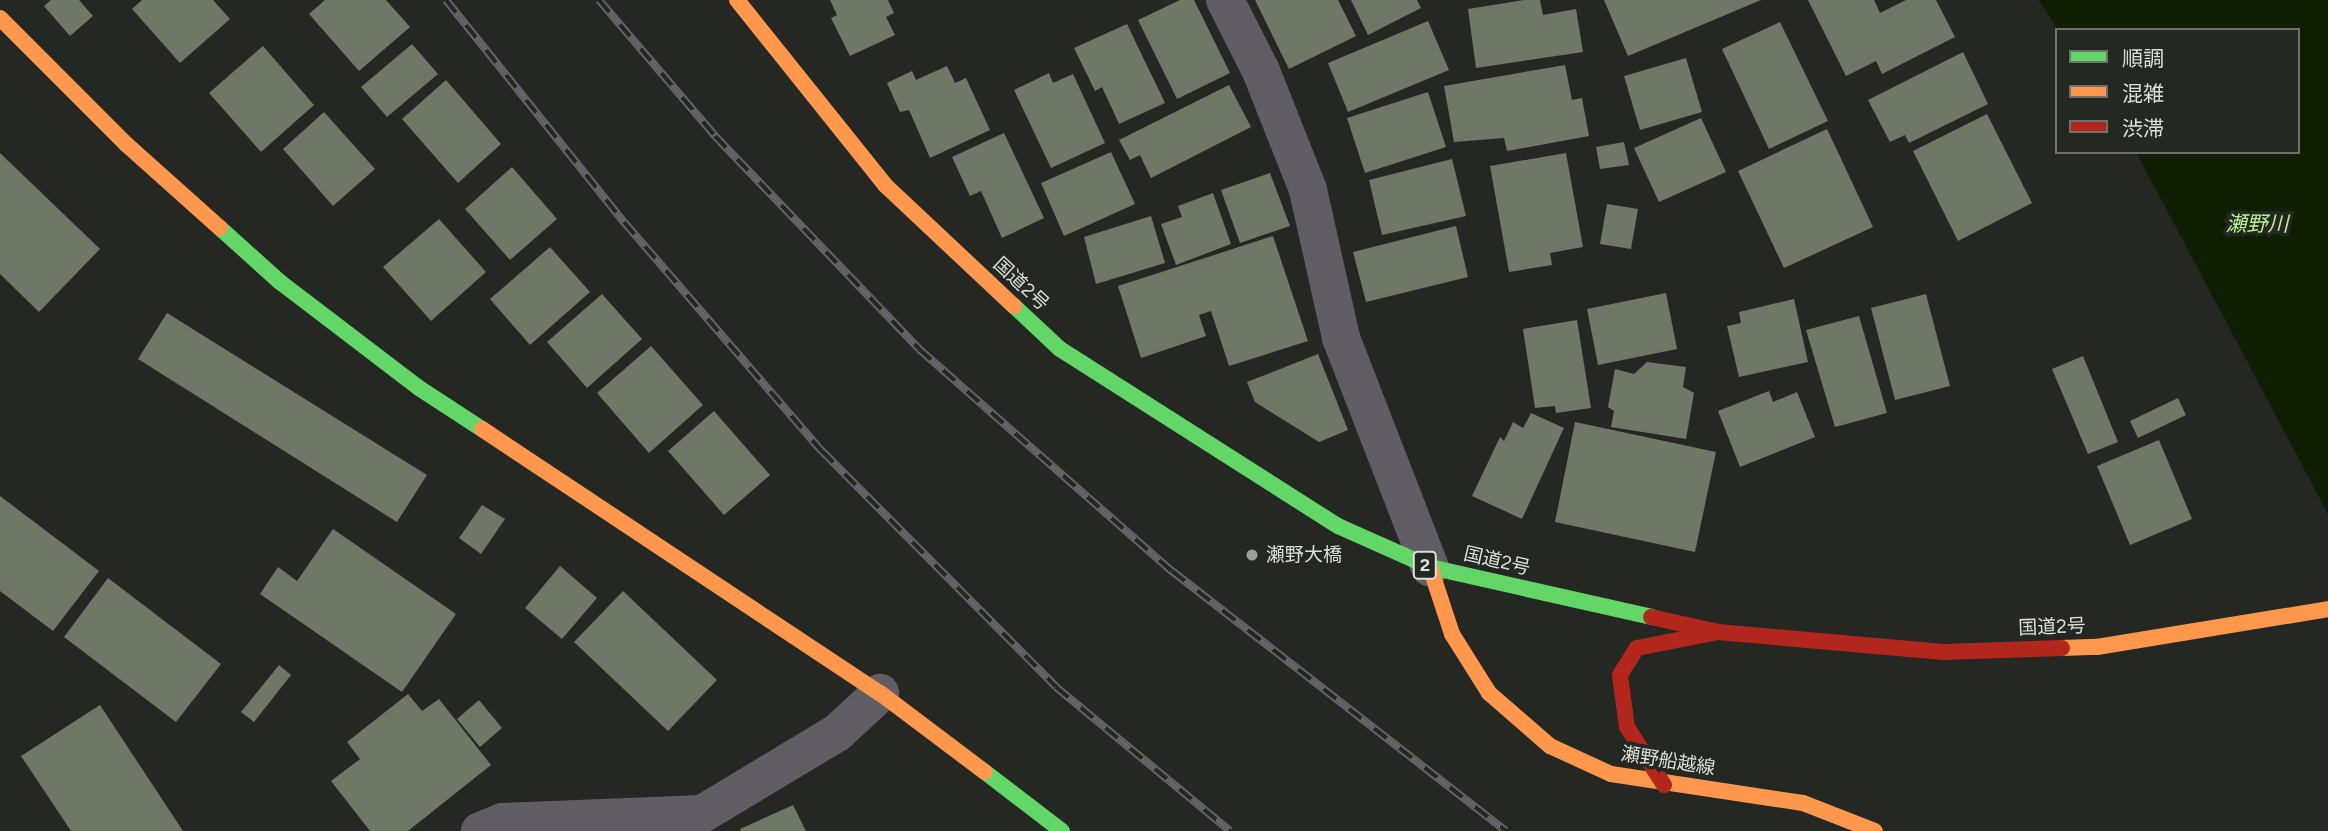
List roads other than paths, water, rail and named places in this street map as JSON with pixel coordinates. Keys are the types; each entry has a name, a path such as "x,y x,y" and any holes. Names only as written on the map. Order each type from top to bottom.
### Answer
{"main road":[{"name":"国道2号","path":"737,0 885,185 1060,349 1230,461 1338,526 1430,567 1718,632 1943,652 2096,647 2322,610"},
{"path":"0,18 125,144 291,290 419,388 880,693 1062,831"},
{"name":"瀬野船越線","path":"1430,567 1452,634 1489,693 1550,746 1611,774 1664,785 1803,803 1875,831"},
{"path":"1664,785 1627,727 1620,675 1637,649 1718,632"}],"street":[{"path":"1224,0 1261,71 1308,190 1341,338 1430,567"},
{"path":"481,831 502,822 702,814 837,733 880,693"}],"water":[{"name":"瀬野川","path":"2039,0 2328,0 2328,514 2137,154 2300,154 2300,28 2057,28"}],"railway":[{"path":"446,0 624,222 822,451 1056,687 1230,831"},
{"path":"599,0 715,136 919,349 1172,571 1506,831"}],"place":[{"name":"瀬野大橋","path":"1252,555"}]}
